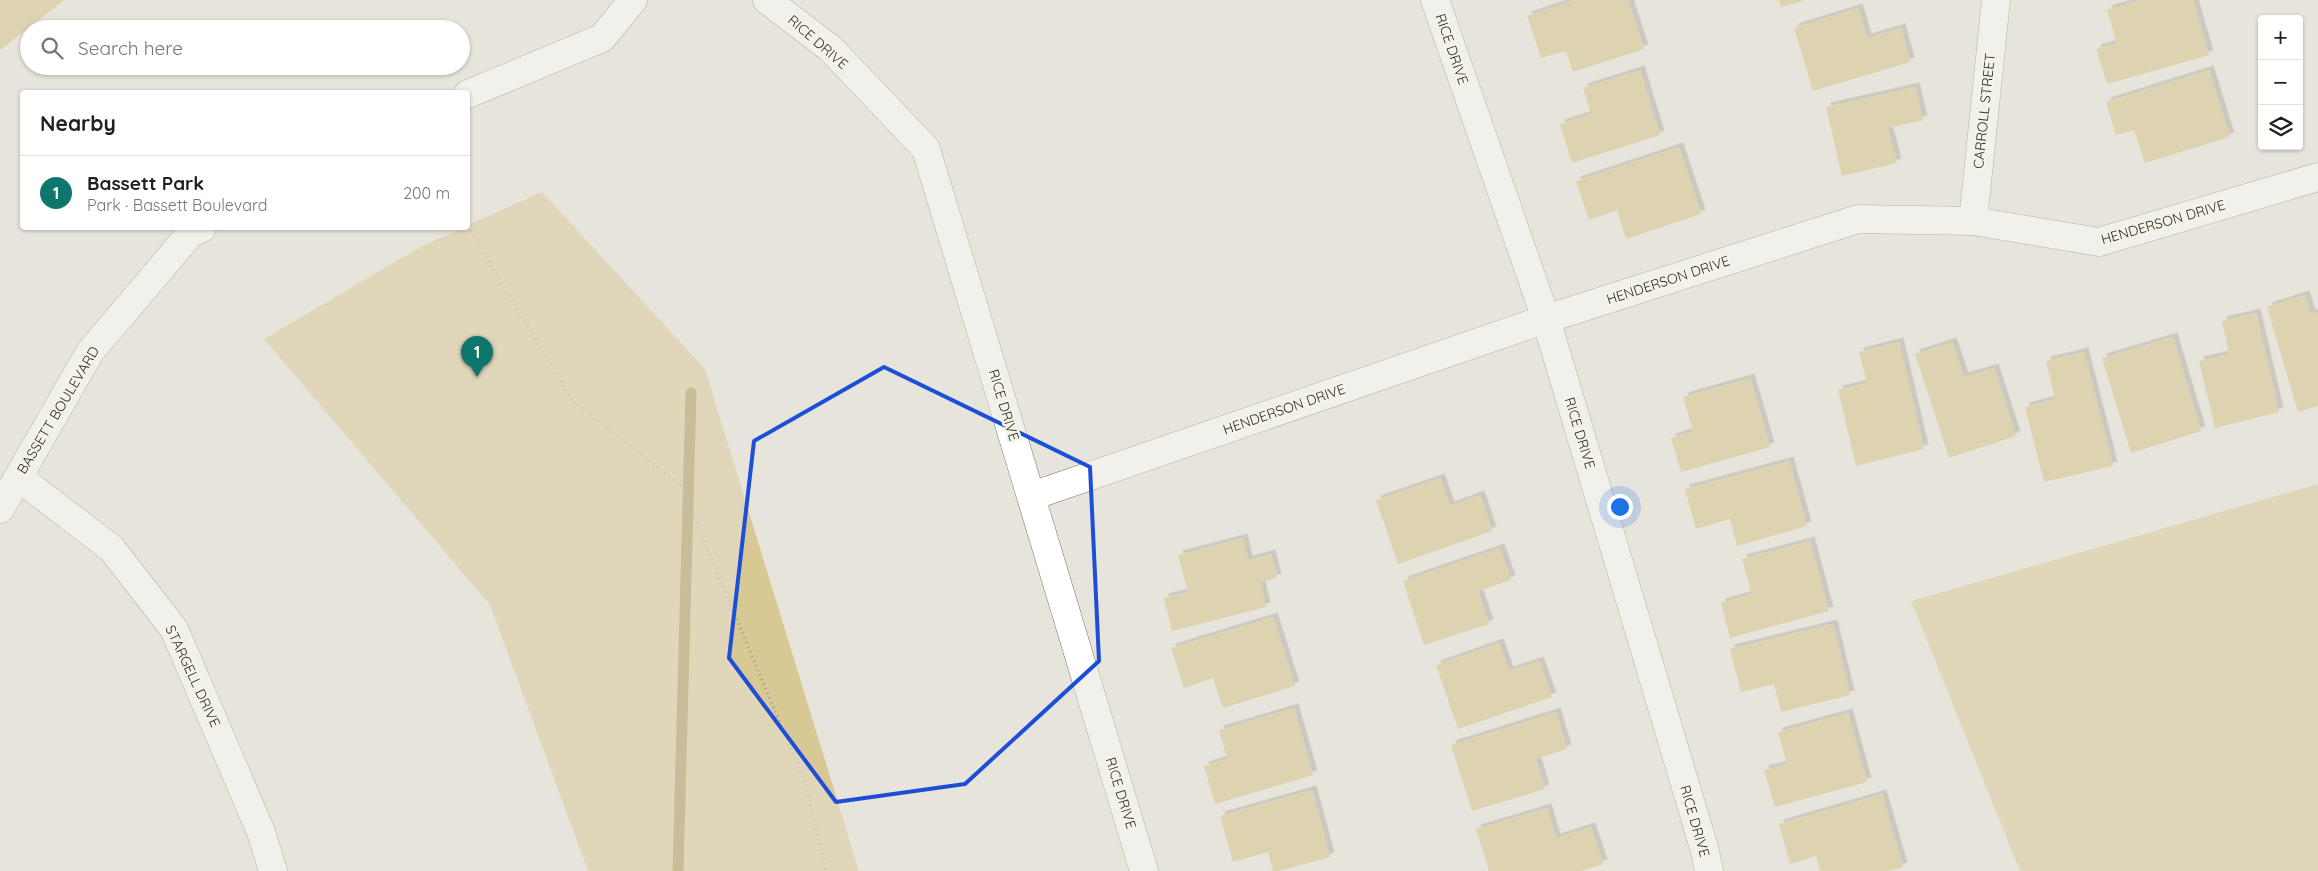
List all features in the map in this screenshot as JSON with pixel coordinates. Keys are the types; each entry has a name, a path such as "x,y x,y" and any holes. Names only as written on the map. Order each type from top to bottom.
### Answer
{"street":[{"path":"470,93 602,38 633,0"},
{"name":"RICE DRIVE","path":"767,0 831,49 926,149 1144,871"},
{"name":"RICE DRIVE","path":"1435,0 1546,319 1705,851 1709,871"},
{"name":"CARROLL STREET","path":"1973,221 1996,0"},
{"name":"HENDERSON DRIVE","path":"1032,496 1546,319 1858,219 1973,221 2099,242 2318,177"},
{"name":"BASSETT BOULEVARD","path":"0,509 90,352 190,234 198,230"},
{"name":"STARGELL DRIVE","path":"18,477 111,548 174,629 261,832 273,871"}],"path":[{"path":"470,230 572,400 682,487 806,786 826,871"}],"highlighted area":[{"path":"884,367 1090,467 1099,661 965,784 836,802 729,658 754,441"}],"shaded area":[{"path":"542,192 705,369 859,871 588,871 490,605 264,339 420,247 458,230 470,230 470,224"},
{"path":"2318,484 2318,871 2020,871 1911,601"}],"building":[{"path":"0,0 64,0 38,20 20,20 20,34 0,50"},
{"path":"1575,0 1628,0 1644,49 1573,72 1566,51 1541,58 1527,16"},
{"path":"1779,0 1803,0 1803,1 1781,7"},
{"path":"2140,0 2193,0 2209,55 2107,84 2096,49 2117,43 2107,10"},
{"path":"1858,8 1867,38 1901,28 1910,62 1813,91 1794,28"},
{"path":"1640,70 1660,135 1572,163 1560,124 1591,114 1583,88"},
{"path":"2209,70 2230,137 2145,163 2134,130 2116,135 2106,102"},
{"path":"1915,87 1923,120 1888,128 1897,163 1842,176 1826,107"},
{"path":"1679,147 1701,214 1626,239 1617,210 1589,220 1576,181"},
{"path":"2305,295 2311,314 2318,312 2318,406 2298,412 2267,307"},
{"path":"2256,313 2279,412 2215,428 2199,361 2229,354 2222,321"},
{"path":"2173,337 2201,431 2131,453 2102,358"},
{"path":"1899,342 1924,449 1856,466 1838,390 1867,383 1859,352"},
{"path":"1952,342 1964,377 1994,368 2016,436 1949,458 1915,354"},
{"path":"2084,352 2113,466 2044,482 2025,407 2055,399 2046,361"},
{"path":"1750,378 1770,447 1681,472 1671,438 1693,431 1683,397"},
{"path":"1789,461 1807,526 1737,546 1730,519 1696,529 1685,489"},
{"path":"1440,478 1450,506 1480,495 1492,531 1398,564 1376,500"},
{"path":"1243,538 1248,560 1271,554 1277,578 1260,582 1266,607 1172,631 1164,598 1188,592 1178,555"},
{"path":"1810,541 1829,611 1730,638 1721,603 1752,594 1742,559"},
{"path":"1500,548 1511,580 1478,591 1489,624 1424,645 1403,581"},
{"path":"1273,617 1295,686 1223,708 1213,678 1184,688 1171,648"},
{"path":"1833,624 1850,695 1781,712 1774,684 1741,692 1730,649"},
{"path":"1499,643 1509,671 1539,661 1552,697 1458,729 1436,665"},
{"path":"1294,708 1313,775 1215,804 1204,766 1227,759 1219,730"},
{"path":"1556,712 1567,749 1536,759 1545,789 1472,811 1451,745"},
{"path":"1848,713 1867,782 1775,807 1764,770 1787,764 1778,732"},
{"path":"1312,790 1330,857 1279,871 1273,871 1268,852 1233,862 1220,816"},
{"path":"1882,794 1903,867 1889,871 1820,871 1816,856 1790,864 1779,824"},
{"path":"1547,808 1556,838 1591,827 1603,864 1581,871 1489,871 1476,829"}],"waterway":[{"path":"678,871 691,393"}],"place":[{"name":"Bassett Park","path":"477,377"}]}
